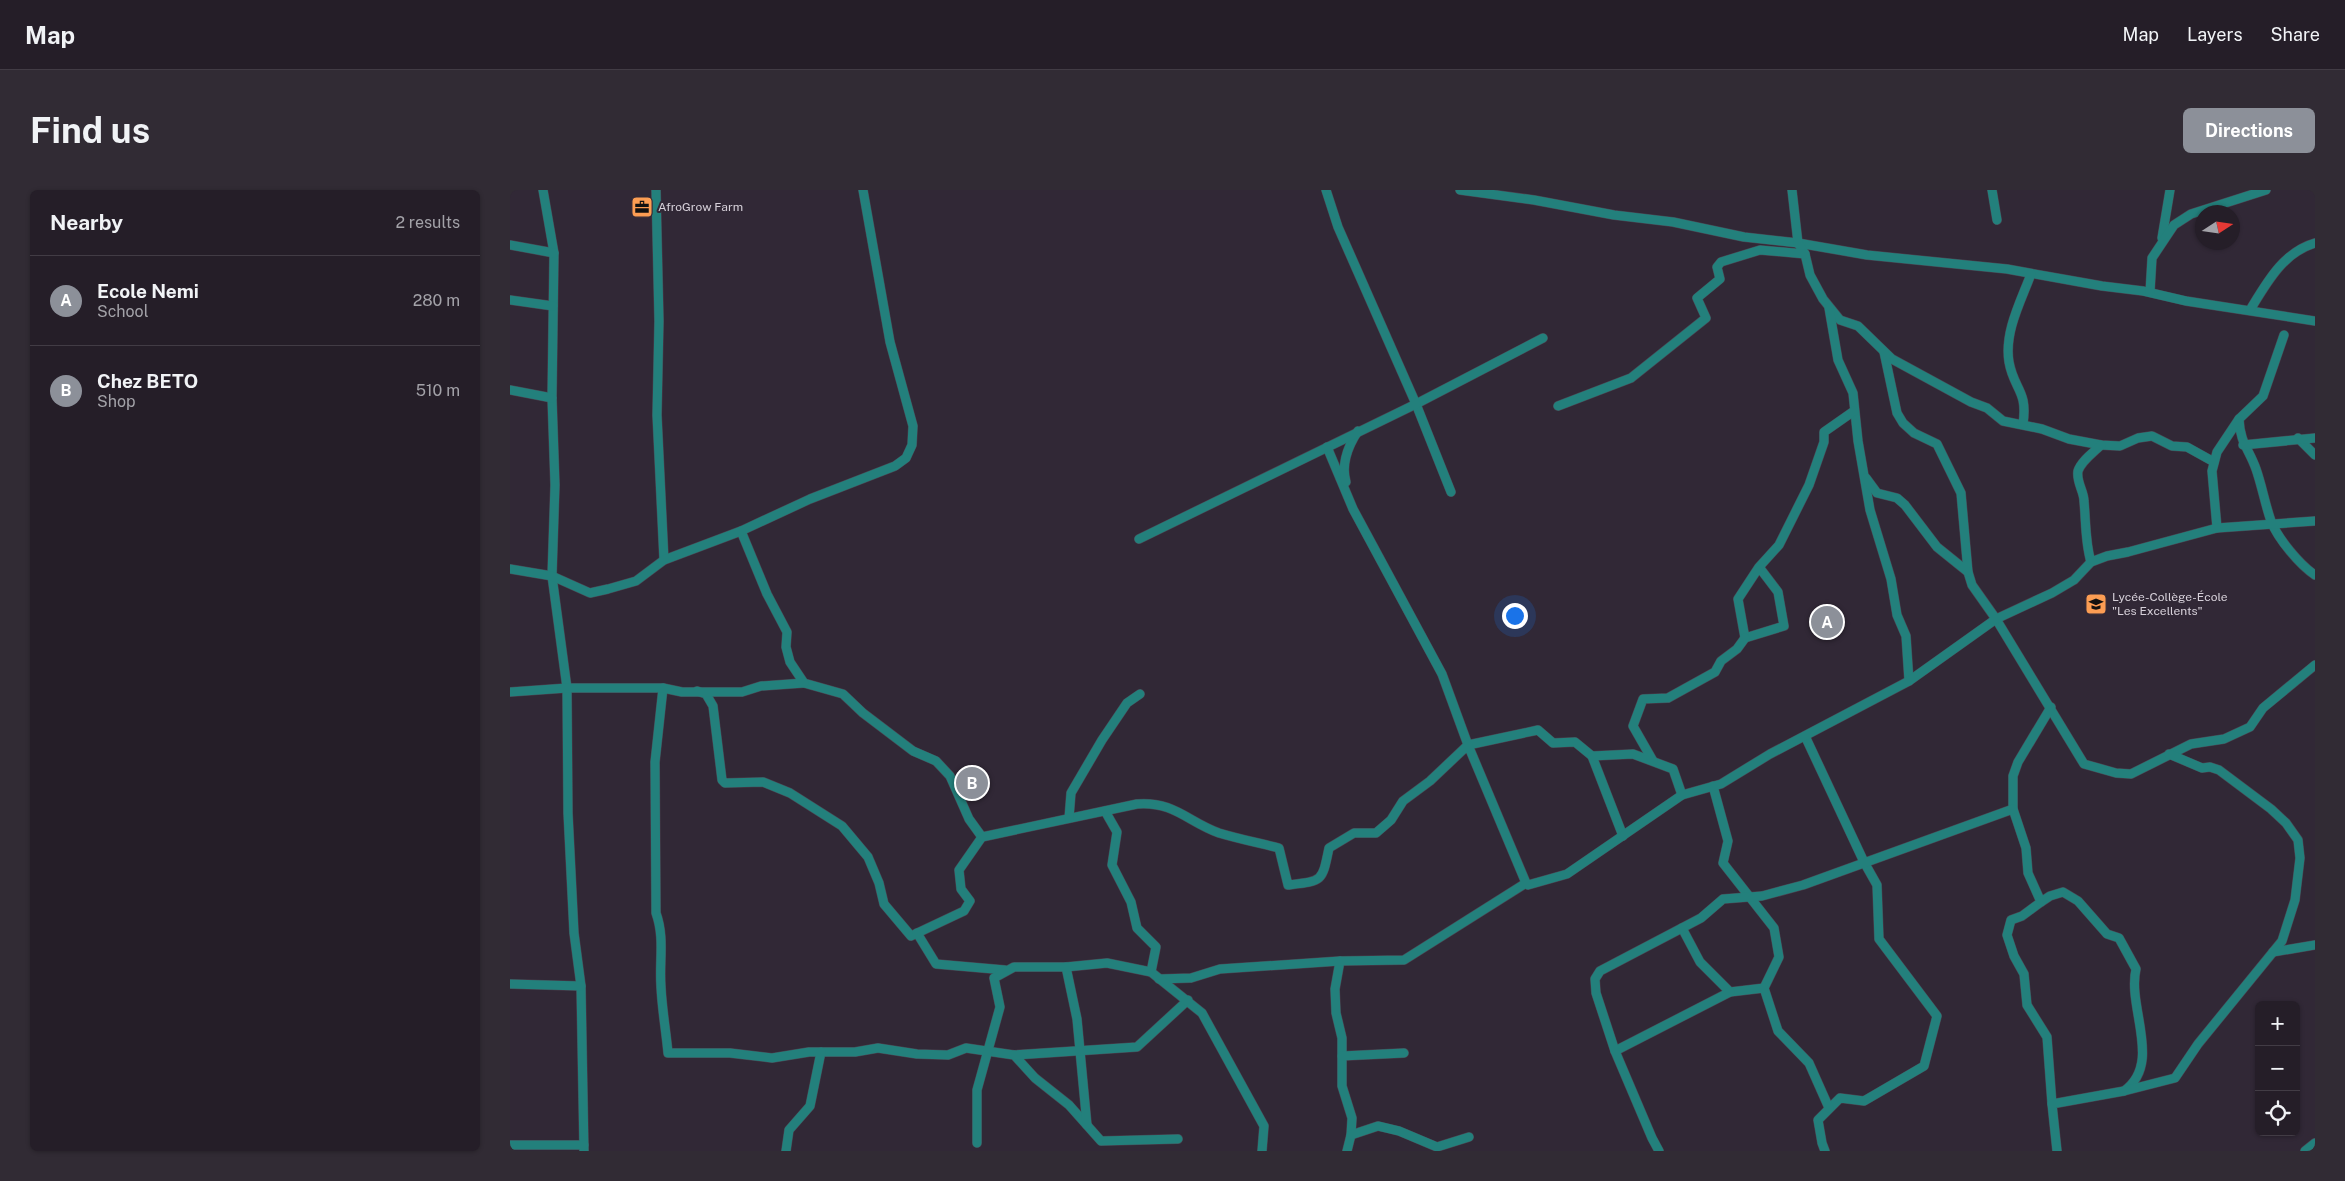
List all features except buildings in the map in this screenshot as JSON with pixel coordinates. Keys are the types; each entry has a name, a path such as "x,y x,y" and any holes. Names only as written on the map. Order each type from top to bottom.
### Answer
{"street":[{"path":"510,1145 584,1148 581,986 574,933 568,813 567,688 552,576 555,485 552,398 554,253 542,190"},
{"path":"656,190 659,322 657,415 664,560"},
{"path":"510,569 552,576 590,593 636,581 664,560 741,531 810,499 895,466 906,458 912,445 913,426 890,342 864,190"},
{"path":"1326,190 1338,227 1416,404 1451,492"},
{"path":"1460,190 1534,200 1614,215 1673,222 1744,237 1798,243 1867,255 1958,263 2150,292 2186,301 2315,321"},
{"path":"1792,190 1798,243 1805,254 1810,275 1829,308 1840,320 1858,326 1892,359 1956,395 1987,408 2003,421 2023,424 2050,431 2069,439 2101,445 2120,446 2138,438 2152,436 2172,446 2187,447 2214,462"},
{"path":"1992,190 1996,220"},
{"path":"2160,243 2170,204 2170,190"},
{"path":"2150,292 2152,258 2160,243 2174,225 2191,214 2266,190"},
{"path":"2250,310 2271,276 2288,258 2315,243"},
{"path":"510,245 554,253"},
{"path":"1558,406 1631,378 1706,318 1697,298 1720,279 1717,267 1721,262 1760,250 1805,254"},
{"path":"2023,424 2024,398 2010,365 2008,351 2012,326 2031,274"},
{"path":"510,300 553,306"},
{"path":"1829,308 1838,360 1853,393 1854,411 1870,510 1891,578 1897,615 1906,636 1909,681"},
{"path":"2217,528 2212,471 2217,452 2239,419 2263,396 2284,335"},
{"path":"1139,539 1359,430 1416,404 1543,338"},
{"path":"1884,352 1897,413 1903,423 1914,433 1937,444 1961,493 1968,572 1975,591 1996,619 2084,764 2116,773 2131,774 2191,744 2224,739 2250,727 2263,708 2315,666"},
{"path":"510,390 552,398"},
{"path":"1745,638 1738,599 1759,567 1778,545 1809,485 1824,442 1824,432 1854,411"},
{"path":"2239,419 2243,445 2255,467 2272,523 2294,555 2306,569 2315,574"},
{"path":"1353,509 1344,473 1348,447 1359,430"},
{"path":"2243,445 2298,438 2315,438"},
{"path":"2298,438 2315,455"},
{"path":"2091,562 2087,548 2084,522 2085,500 2078,479 2078,470 2101,445"},
{"path":"1327,447 1353,509 1442,674 1468,745 1526,883"},
{"path":"1864,476 1877,493 1897,498 1905,505 1937,547 1968,572"},
{"path":"977,1143 977,1090 1000,1006 994,978 1007,970 1014,967 1066,967 1107,964 1155,975 1191,978 1220,969 1340,961 1404,960 1526,883 1528,885 1567,874 1682,795 1721,784 1805,736 1909,681 1996,619 2052,593 2074,580 2091,562 2107,556 2217,528 2315,521"},
{"path":"741,531 767,594 787,632 786,647 790,662 804,683"},
{"path":"1653,761 1633,726 1644,699 1668,698 1715,672 1721,661 1738,649 1745,638 1784,626 1778,592 1759,567"},
{"path":"697,692 742,692 761,686 804,683 843,694 863,713 913,751 936,761 950,776 969,819 982,837"},
{"path":"510,692 567,688 663,688 706,694 713,706 722,780 725,783 763,782 790,793 842,826 868,857 879,883 884,904 911,936 964,912 970,901 961,889 959,870 982,837 1105,811 1155,803 1171,808 1218,832 1279,848 1288,885 1314,882 1323,875 1328,848 1354,833 1376,833 1391,820 1403,801 1430,781 1468,745 1538,730 1553,743 1575,742 1592,756 1623,836"},
{"path":"663,688 655,762 656,913 661,925 661,985 668,1053 730,1053 772,1058 821,1052 855,1052 878,1048 916,1054 948,1055 966,1048 1014,1055 1137,1047 1188,1000"},
{"path":"1070,818 1070,793 1127,703 1140,694"},
{"path":"2041,902 2028,873 2024,841 2013,809 2013,776 2018,762 2050,707"},
{"path":"1805,736 1864,862 1877,885 1879,940 1937,1016 1924,1066 1864,1102 1840,1098 1818,1120 1825,1151"},
{"path":"1592,756 1633,754 1673,769 1682,795"},
{"path":"2052,1104 2124,1091 2175,1078 2198,1044 2282,941 2295,900 2300,858 2298,840 2286,823 2271,809 2219,770 2210,767 2202,768 2169,754"},
{"path":"1713,786 1728,842 1723,863 1774,928 1780,957 1764,988 1778,1031 1809,1064 1830,1108"},
{"path":"1659,1151 1614,1051 1596,993 1595,979 1600,971 1701,918 1723,899 1762,896 1803,884 2013,809"},
{"path":"1105,811 1117,832 1112,864 1132,902 1137,928 1156,947 1155,975"},
{"path":"2056,1151 2047,1037 2027,1005 2024,974 2014,956 2007,935 2011,920 2022,916 2050,896 2063,892 2078,901 2108,934 2118,938 2136,969 2133,982 2134,1003 2143,1042 2141,1064 2140,1073 2124,1091"},
{"path":"1682,928 1700,962 1730,992"},
{"path":"917,933 936,964 1007,970"},
{"path":"2274,952 2315,945"},
{"path":"1340,961 1335,989 1336,1013 1342,1038 1342,1086 1352,1118 1351,1135 1347,1151"},
{"path":"1066,967 1077,1019 1087,1125"},
{"path":"1155,975 1202,1013 1264,1126 1262,1151"},
{"path":"510,984 581,986"},
{"path":"1614,1051 1730,992 1764,988"},
{"path":"786,1151 789,1130 810,1106 821,1052"},
{"path":"1342,1056 1404,1054"},
{"path":"1014,1055 1035,1078 1069,1105 1101,1141 1178,1139"},
{"path":"1351,1135 1378,1126 1400,1131 1437,1147 1469,1138"},
{"path":"2306,1151 2315,1143"}],"place":[{"name":"AfroGrow Farm","path":"642,207"},
{"name":"Lycée-Collège-École \"Les Excellents\"","path":"2096,604"},
{"name":"Ecole Nemi","path":"1827,622"},
{"name":"Chez BETO","path":"972,783"}]}
